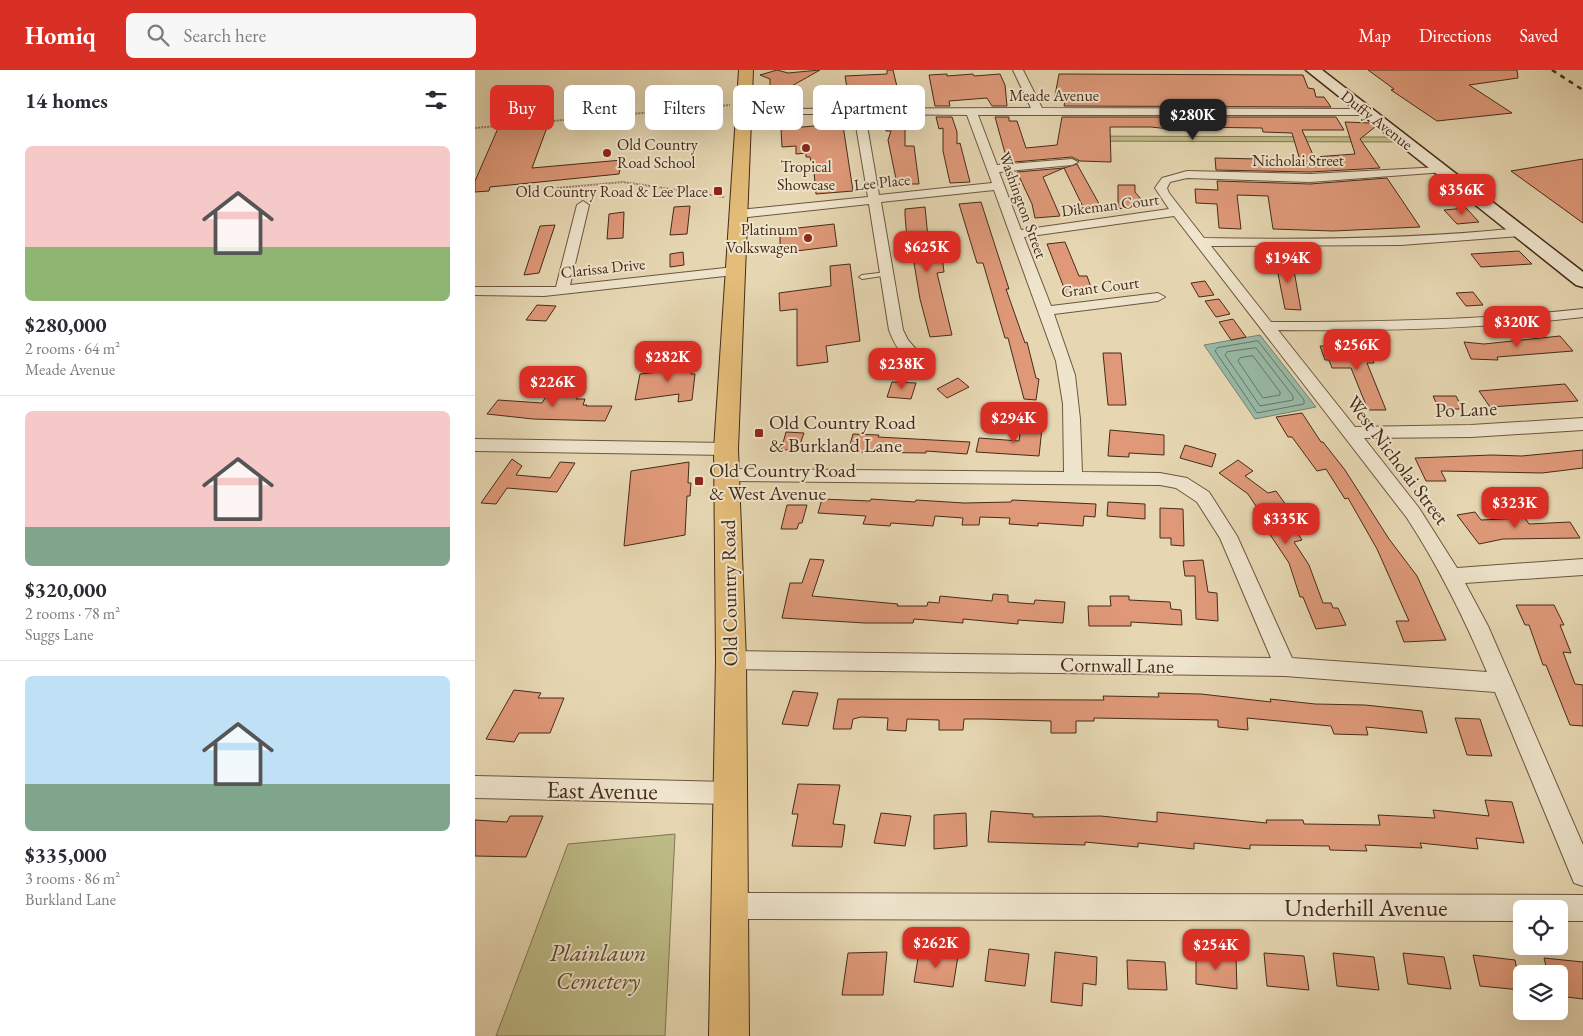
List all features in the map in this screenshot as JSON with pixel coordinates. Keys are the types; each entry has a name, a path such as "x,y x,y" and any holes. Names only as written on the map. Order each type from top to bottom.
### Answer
{"main road":[{"name":"Old Country Road","path":"745,85 746,70"},
{"name":"Old Country Road","path":"729,1036 728,906 731,660 726,462 742,130"}],"street":[{"path":"1018,70 1038,111"},
{"name":"Duffy Avenue","path":"1313,70 1583,281"},
{"name":"Meade Avenue","path":"925,111 1367,112"},
{"name":"Washington Street","path":"971,111 1046,311 1069,381 1073,411 1073,478"},
{"path":"862,130 897,336 905,349 913,355"},
{"path":"993,169 1072,162"},
{"name":"Nicholai Street","path":"1177,212 1163,194 1161,188 1166,180 1181,175 1310,178 1441,170"},
{"name":"Lee Place","path":"740,207 874,200 999,186"},
{"path":"562,290 583,205"},
{"name":"Dikeman Court","path":"1017,234 1177,212"},
{"name":"West Nicholai Street","path":"1177,212 1413,513 1479,626 1583,874"},
{"path":"1201,242 1377,244 1520,232"},
{"name":"Clarissa Drive","path":"475,291 562,290 734,271"},
{"name":"Grant Court","path":"1046,311 1158,297"},
{"path":"1267,326 1374,327 1442,325 1583,313"},
{"name":"Po Lane","path":"1350,433 1471,432 1583,424"},
{"path":"475,445 726,462 1073,478 1160,479 1181,483 1203,497 1228,536 1285,668"},
{"path":"1451,576 1583,567"},
{"name":"Cornwall Lane","path":"731,660 1285,668 1415,675 1502,683"},
{"name":"East Avenue","path":"475,787 729,793"},
{"name":"Underhill Avenue","path":"728,906 1583,908"}],"lane":[{"path":"862,277 887,274"}],"path":[{"path":"475,128 733,108"},
{"path":"557,188 623,182 740,207"}],"green space":[{"path":"1060,136 1389,137 1395,142 1064,141"},
{"name":"Plainlawn Cemetery","path":"675,834 665,1036 496,1036 568,844"}],"water":[{"path":"1260,335 1316,407 1255,419 1204,345"}],"building":[{"path":"777,70 788,73 820,70 794,85 770,85 770,79 760,75"},
{"path":"887,70 893,70 897,85 846,85 845,76 887,74"},
{"path":"1368,70 1517,70 1518,78 1469,85 1512,113 1437,121 1391,90 1394,89"},
{"path":"947,74 947,76 973,74 974,76 1000,74 1005,85 1007,106 992,106 987,98 949,101 950,106 935,106 929,75"},
{"path":"1059,74 1303,75 1308,88 1314,89 1316,97 1324,97 1331,107 1064,106 1065,101 1054,101"},
{"path":"936,117 952,117 957,132 957,144 960,143 970,182 950,183 943,151 943,128 939,129"},
{"path":"995,117 1009,117 1009,121 1017,121 1026,148 1057,145 1062,117 1336,117 1344,130 1302,130 1314,157 1355,154 1345,122 1370,123 1375,127 1360,139 1380,168 1310,172 1216,170 1215,158 1300,160 1292,133 1263,132 1262,128 1188,127 1188,131 1151,127 1110,127 1111,162 1080,161 1072,157 1014,162 1009,153 1005,153"},
{"path":"813,126 813,130 844,130 853,191 816,194 813,161 811,161 810,157 806,157 806,153 796,154 796,146 782,147 781,130 803,130 803,127"},
{"path":"497,130 546,130 532,168 622,160 619,174 490,187 489,191 475,192 475,181"},
{"path":"905,130 905,146 914,146 919,184 897,184 888,140 891,131 886,131"},
{"path":"1583,159 1583,223 1511,171"},
{"path":"1077,164 1103,211 1086,213 1064,168"},
{"path":"1064,168 1043,177 1060,216 1035,218 1032,204 1017,172"},
{"path":"1387,178 1420,227 1333,231 1273,229 1268,196 1237,195 1241,229 1219,228 1217,204 1196,203 1195,189 1218,190 1217,181 1310,184"},
{"path":"1118,185 1135,185 1135,192 1145,204 1118,209"},
{"path":"981,202 1009,289 1006,289 1025,343 1027,342 1036,378 1039,379 1036,400 1024,399 1008,338 1005,338 983,263 977,263 959,204"},
{"path":"690,206 687,234 670,235 674,207"},
{"path":"925,207 929,248 941,247 944,272 937,273 952,335 930,337 920,299 913,257 911,257 910,239 907,239 905,209"},
{"path":"1466,208 1479,222 1457,224 1444,210"},
{"path":"624,212 623,238 607,239 609,214"},
{"name":"Platinum Volkswagen","path":"834,224 837,246 780,253 780,230"},
{"path":"555,225 539,273 524,275 540,226"},
{"path":"1065,242 1079,276 1087,276 1092,290 1066,293 1047,244"},
{"path":"1519,251 1532,264 1481,267 1471,254"},
{"path":"683,252 684,265 670,267 670,254"},
{"path":"1275,259 1292,259 1301,310 1285,309"},
{"path":"850,264 860,341 826,346 828,362 797,366 797,309 780,311 779,293 831,286 830,266"},
{"path":"1205,281 1214,295 1199,297 1191,283"},
{"path":"1473,292 1483,305 1466,306 1456,293"},
{"path":"1219,299 1230,314 1216,317 1205,301"},
{"path":"537,305 556,306 546,321 526,320"},
{"path":"1233,319 1246,337 1231,340 1219,322"},
{"path":"1560,336 1573,351 1497,357 1498,360 1471,359 1464,342 1484,344"},
{"path":"1320,346 1367,346 1374,363 1367,363 1386,410 1368,410 1351,368 1332,368 1329,360 1325,360"},
{"path":"1103,353 1121,353 1126,405 1108,405"},
{"path":"693,363 691,374 695,374 692,400 678,402 679,394 635,400 640,374 669,371 669,366"},
{"path":"958,378 969,387 947,398 937,389"},
{"path":"892,382 916,383 911,399 887,397"},
{"path":"1565,384 1578,401 1490,407 1479,391"},
{"path":"550,390 581,391 576,399 585,399 583,405 612,406 605,421 533,419 487,414 498,400 542,403"},
{"path":"1433,396 1456,396 1463,409 1439,409"},
{"path":"1302,413 1321,442 1323,442 1345,470 1389,539 1417,576 1446,640 1404,642 1396,621 1409,621 1377,549 1348,498 1345,499 1326,469 1317,471 1292,437 1288,437 1276,417"},
{"path":"1021,427 1042,428 1039,456 976,452 979,438 1019,441"},
{"path":"1110,430 1164,435 1164,455 1129,453 1129,457 1108,456"},
{"path":"786,432 804,433 798,450 781,450"},
{"path":"853,434 970,442 967,454 926,451 926,453 848,452"},
{"path":"1185,445 1216,454 1212,467 1180,458"},
{"path":"1583,450 1583,468 1542,473 1441,471 1446,481 1426,481 1415,458 1492,455 1522,456"},
{"path":"512,459 522,466 516,475 550,478 560,462 575,463 557,492 507,488 496,504 481,503"},
{"path":"1238,460 1253,471 1245,476 1268,493 1276,491 1286,505 1280,506 1302,540 1294,542 1309,565 1323,603 1331,603 1333,608 1338,608 1346,625 1316,629 1303,597 1300,597 1289,563 1267,530 1271,529 1248,494 1219,473"},
{"path":"689,462 688,483 691,483 690,496 687,496 685,535 624,546 631,471"},
{"path":"822,499 870,501 871,499 915,502 916,500 964,503 1011,502 1012,500 1096,504 1095,517 1084,516 1083,526 1038,523 1038,526 1009,524 1010,518 980,517 979,525 962,525 963,518 935,516 933,526 891,523 890,526 863,524 866,516 818,513"},
{"path":"1108,502 1145,504 1145,519 1107,516"},
{"path":"787,505 807,505 802,523 799,523 797,529 781,529"},
{"path":"1160,508 1183,509 1184,546 1171,545 1171,538 1160,538"},
{"path":"1475,512 1481,520 1525,518 1529,524 1570,522 1580,538 1503,539 1479,544 1457,515"},
{"path":"810,559 824,560 812,596 898,604 897,606 927,606 928,602 939,603 940,596 992,601 993,594 1008,595 1008,602 1034,604 1035,600 1065,602 1063,623 1018,620 1018,624 963,619 963,623 914,619 913,623 865,623 782,618 790,583 802,583"},
{"path":"1203,560 1208,592 1217,593 1218,621 1196,619 1195,576 1185,576 1183,561"},
{"path":"1110,596 1129,596 1129,600 1170,602 1171,609 1181,610 1182,625 1131,622 1131,626 1089,626 1088,606 1111,606"},
{"path":"1516,605 1554,605 1564,625 1560,625 1571,653 1563,652 1575,684 1583,685 1583,726 1570,725 1546,665 1543,665 1529,625 1525,625"},
{"path":"514,690 541,693 538,698 564,698 550,733 519,733 514,742 486,739"},
{"path":"793,691 818,693 808,726 782,724"},
{"path":"1158,693 1201,694 1271,702 1270,699 1315,704 1365,705 1422,711 1427,733 1366,727 1368,735 1334,734 1331,726 1247,718 1248,730 1218,727 1218,720 1094,718 1094,721 1076,721 1076,733 1051,733 1051,721 983,719 964,719 963,730 939,730 939,720 907,719 906,731 887,730 888,718 861,717 853,719 851,729 833,729 838,699 1104,700 1103,696 1159,697"},
{"path":"1455,718 1480,719 1492,756 1467,755"},
{"path":"798,784 840,785 833,824 845,825 842,847 792,846 798,814 792,814"},
{"path":"1485,800 1512,802 1524,843 1476,838 1478,849 1420,843 1422,848 1365,845 1367,851 1330,850 1329,846 1250,845 1250,849 1194,843 1194,849 1138,843 1138,847 1085,842 1085,845 988,842 991,811 1033,814 1033,817 1101,816 1157,822 1157,812 1267,823 1266,820 1303,820 1304,824 1380,825 1378,815 1435,818 1433,810 1489,816"},
{"path":"881,813 911,816 905,846 874,843"},
{"path":"966,813 967,846 934,849 934,815"},
{"path":"510,816 543,816 526,857 475,856 475,820 507,822"},
{"path":"989,949 1029,954 1025,986 985,981"},
{"path":"887,952 883,995 842,995 848,953"},
{"path":"919,952 958,956 953,987 914,982"},
{"path":"1055,952 1097,957 1096,985 1083,983 1082,1006 1051,1002"},
{"path":"1196,953 1236,958 1237,989 1196,984"},
{"path":"1264,953 1304,956 1309,990 1267,986"},
{"path":"1333,953 1374,957 1379,990 1337,986"},
{"path":"1403,953 1444,957 1451,989 1408,984"},
{"path":"1473,955 1515,960 1516,965 1513,965 1513,989 1480,986"},
{"path":"1544,958 1583,962 1583,999 1568,997 1568,965 1546,965"},
{"path":"1127,960 1165,962 1167,990 1128,989"}],"railway":[{"path":"1552,70 1583,90"}],"place":[{"name":"Tropical Showcase","path":"806,148"},
{"name":"Old Country Road School","path":"607,153"},
{"name":"Old Country Road & Lee Place","path":"718,191"},
{"name":"Platinum Volkswagen","path":"808,238"},
{"name":"Old Country Road & Burkland Lane","path":"759,433"},
{"name":"Old Country Road & West Avenue","path":"699,481"}]}
